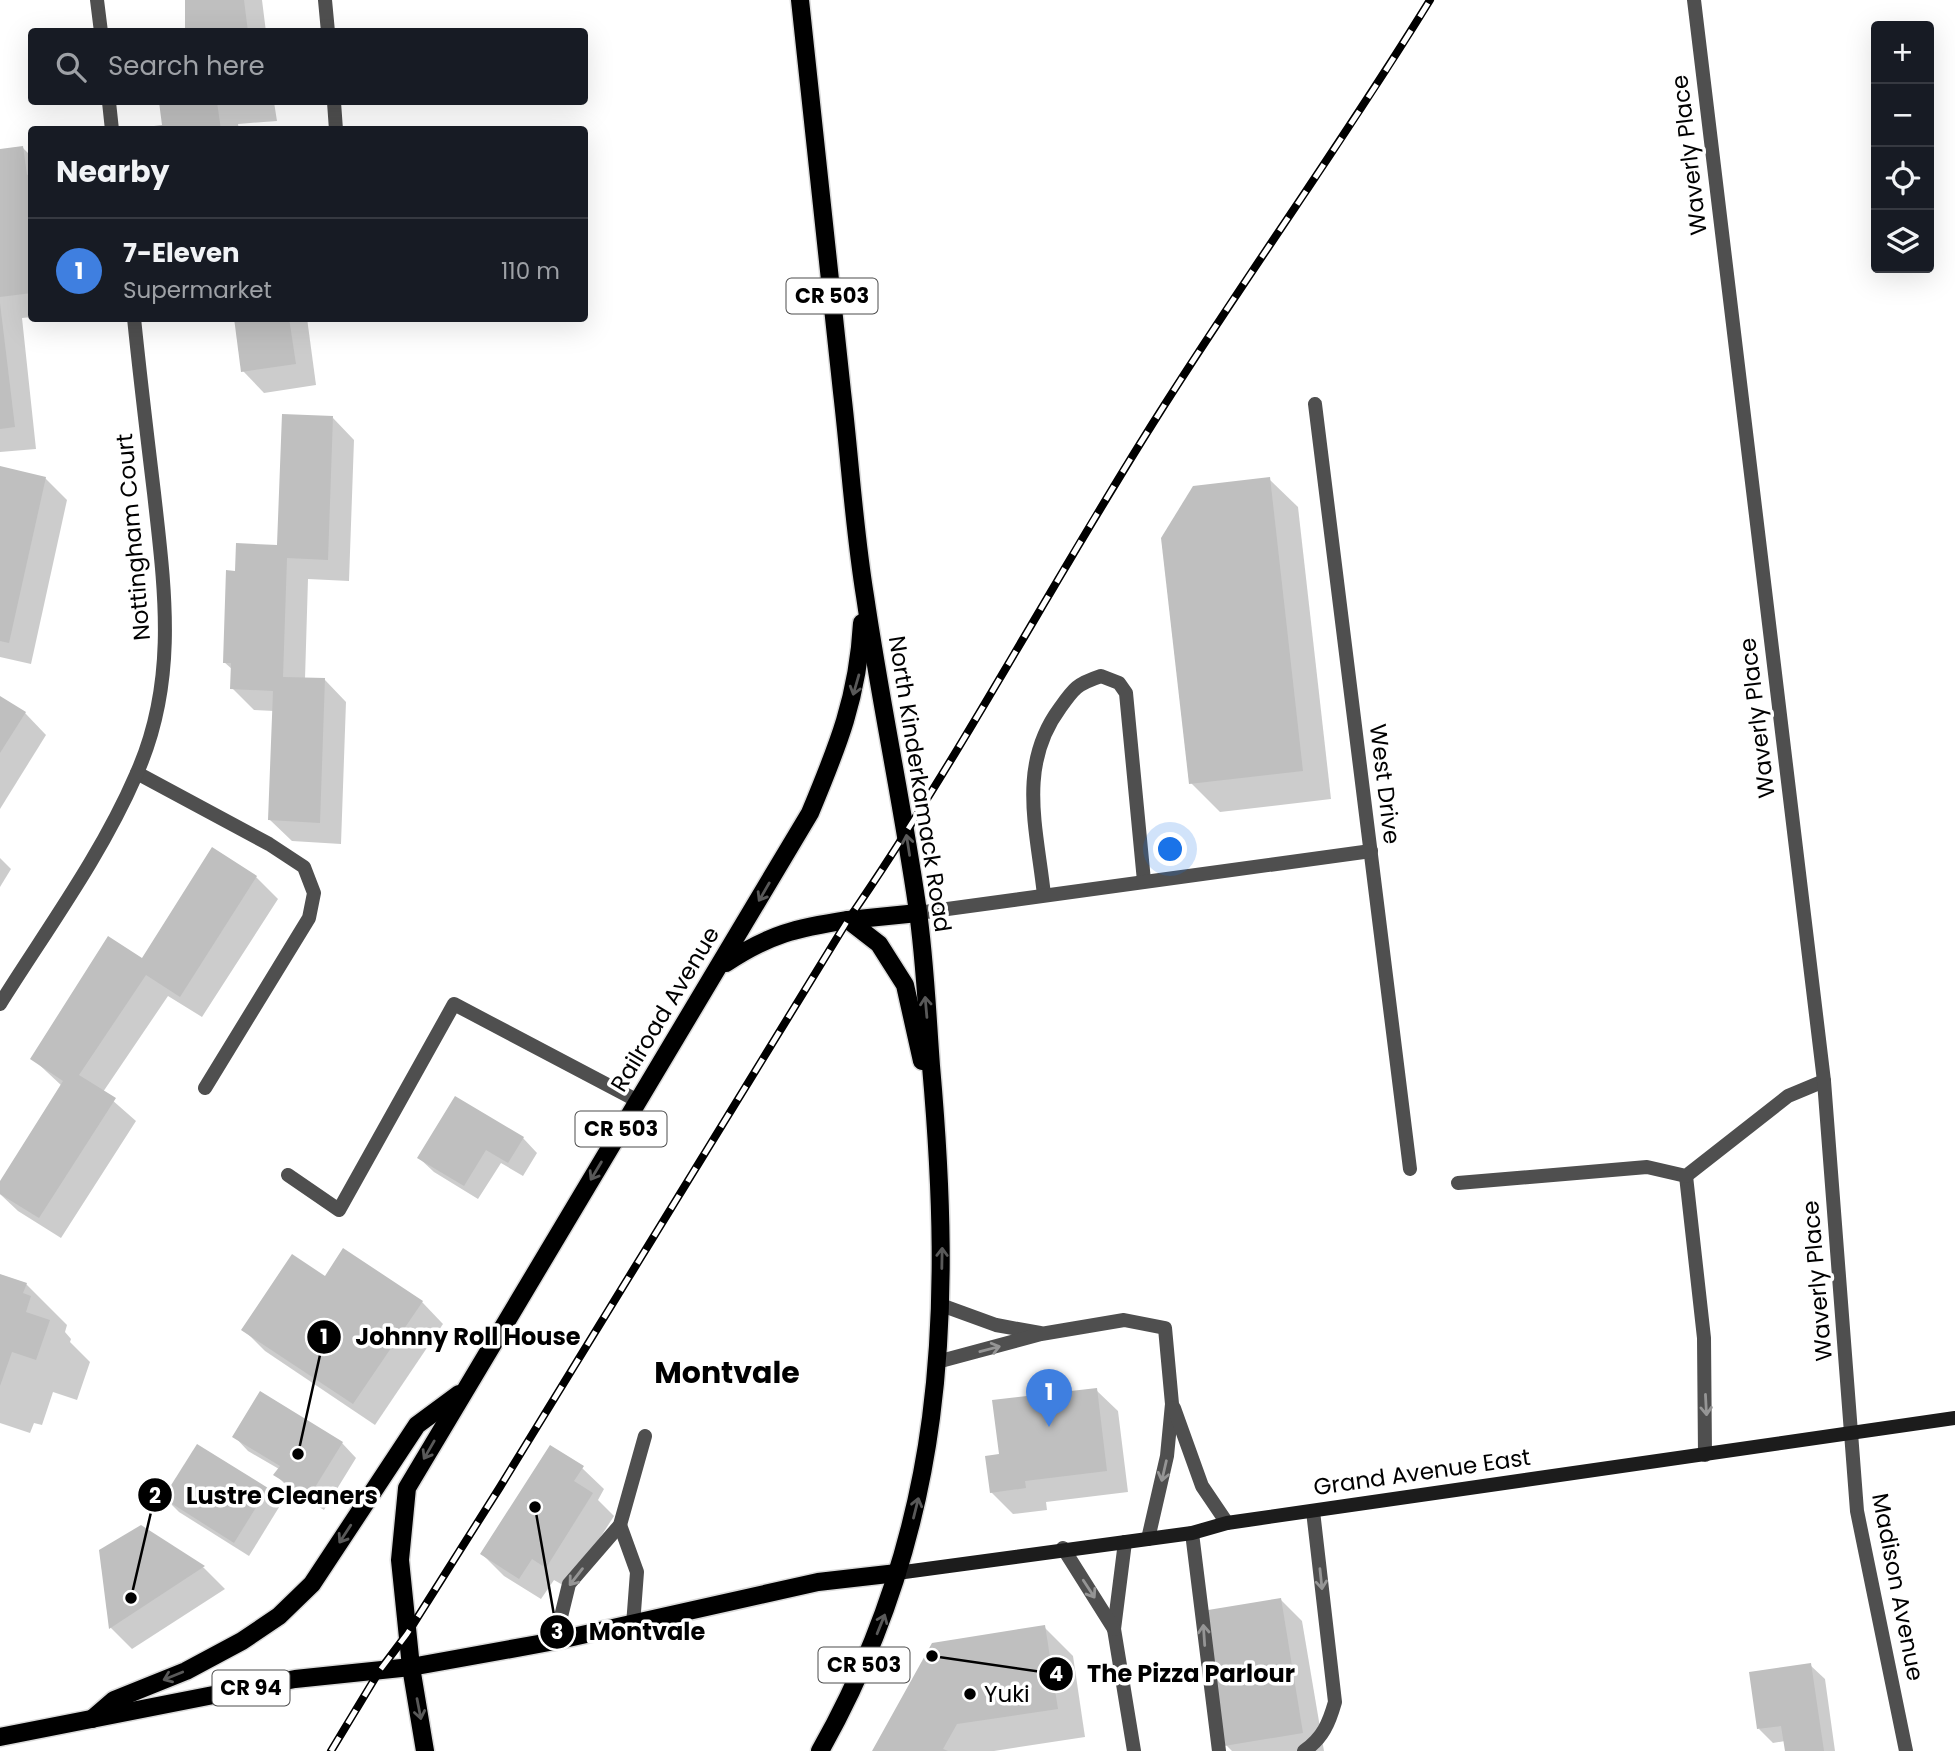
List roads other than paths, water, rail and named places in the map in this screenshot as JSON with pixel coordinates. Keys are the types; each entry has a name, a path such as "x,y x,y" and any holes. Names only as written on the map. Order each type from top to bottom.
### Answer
{"main road":[{"name":"North Kinderkamack Road","path":"800,0 864,593 918,913 937,1136 941,1305 932,1418 917,1507 897,1573"},
{"name":"Railroad Avenue","path":"411,1667 400,1560 407,1488 721,967 810,813 841,739 860,670 864,593"},
{"path":"721,967 755,944 794,928 918,913"},
{"path":"848,920 879,944 905,985 937,1136"},
{"path":"92,1720 114,1700 186,1671 242,1641 279,1616 312,1584 417,1425 465,1390"},
{"name":"Grand Avenue East","path":"897,1573 1192,1533 1227,1523 1955,1418"},
{"name":"CR 94","path":"0,1737 295,1679 411,1667 555,1641 818,1582 897,1573"},
{"name":"CR 503","path":"820,1751 850,1697 885,1615 897,1573"},
{"name":"CR 503","path":"411,1667 425,1751"}],"street":[{"path":"97,0 100,28"},
{"path":"326,0 328,28"},
{"name":"Waverly Place","path":"1694,0 1824,1081 1853,1431"},
{"path":"108,105 111,126"},
{"path":"334,105 336,126"},
{"name":"Nottingham Court","path":"0,1004 113,823 137,773 155,721 164,672 167,604 134,322"},
{"name":"West Drive","path":"1315,404 1410,1169"},
{"path":"1044,895 1032,780 1034,757 1048,724 1077,685 1101,676 1119,683 1126,693 1144,881"},
{"path":"137,773 269,844 304,867 314,893 309,918 205,1088"},
{"path":"918,913 1371,851"},
{"path":"288,1175 339,1210 454,1004 638,1101"},
{"path":"1686,1176 1788,1096 1824,1081"},
{"path":"1458,1183 1647,1167 1686,1176"},
{"path":"1686,1176 1704,1338 1702,1355 1707,1412 1705,1455"},
{"path":"941,1305 996,1325 1041,1334"},
{"path":"937,1362 1041,1334 1124,1321 1165,1328 1172,1404 1167,1456 1148,1539"},
{"path":"1172,1404 1202,1486 1227,1523"},
{"name":"Madison Avenue","path":"1853,1431 1857,1511 1906,1751"},
{"path":"555,1641 569,1584 620,1525 645,1436"},
{"path":"1304,1751 1317,1743 1329,1724 1335,1702 1313,1511"},
{"path":"620,1525 637,1572 633,1625"},
{"path":"1192,1533 1219,1751"},
{"path":"1125,1542 1114,1629 1134,1751"},
{"path":"1063,1549 1114,1629"}],"railway":[{"path":"331,1751 380,1670 407,1634 500,1487 848,920 929,795 1160,412 1430,0"}],"place":[{"name":"7-Eleven","path":"1049,1427"},
{"name":"Johnny Roll House","path":"298,1454"},
{"name":"Montvale","path":"535,1507"},
{"name":"Lustre Cleaners","path":"131,1598"},
{"name":"The Pizza Parlour","path":"932,1656"},
{"name":"Yuki","path":"970,1694"}],"district":[{"name":"Montvale","path":"727,1373"}]}
